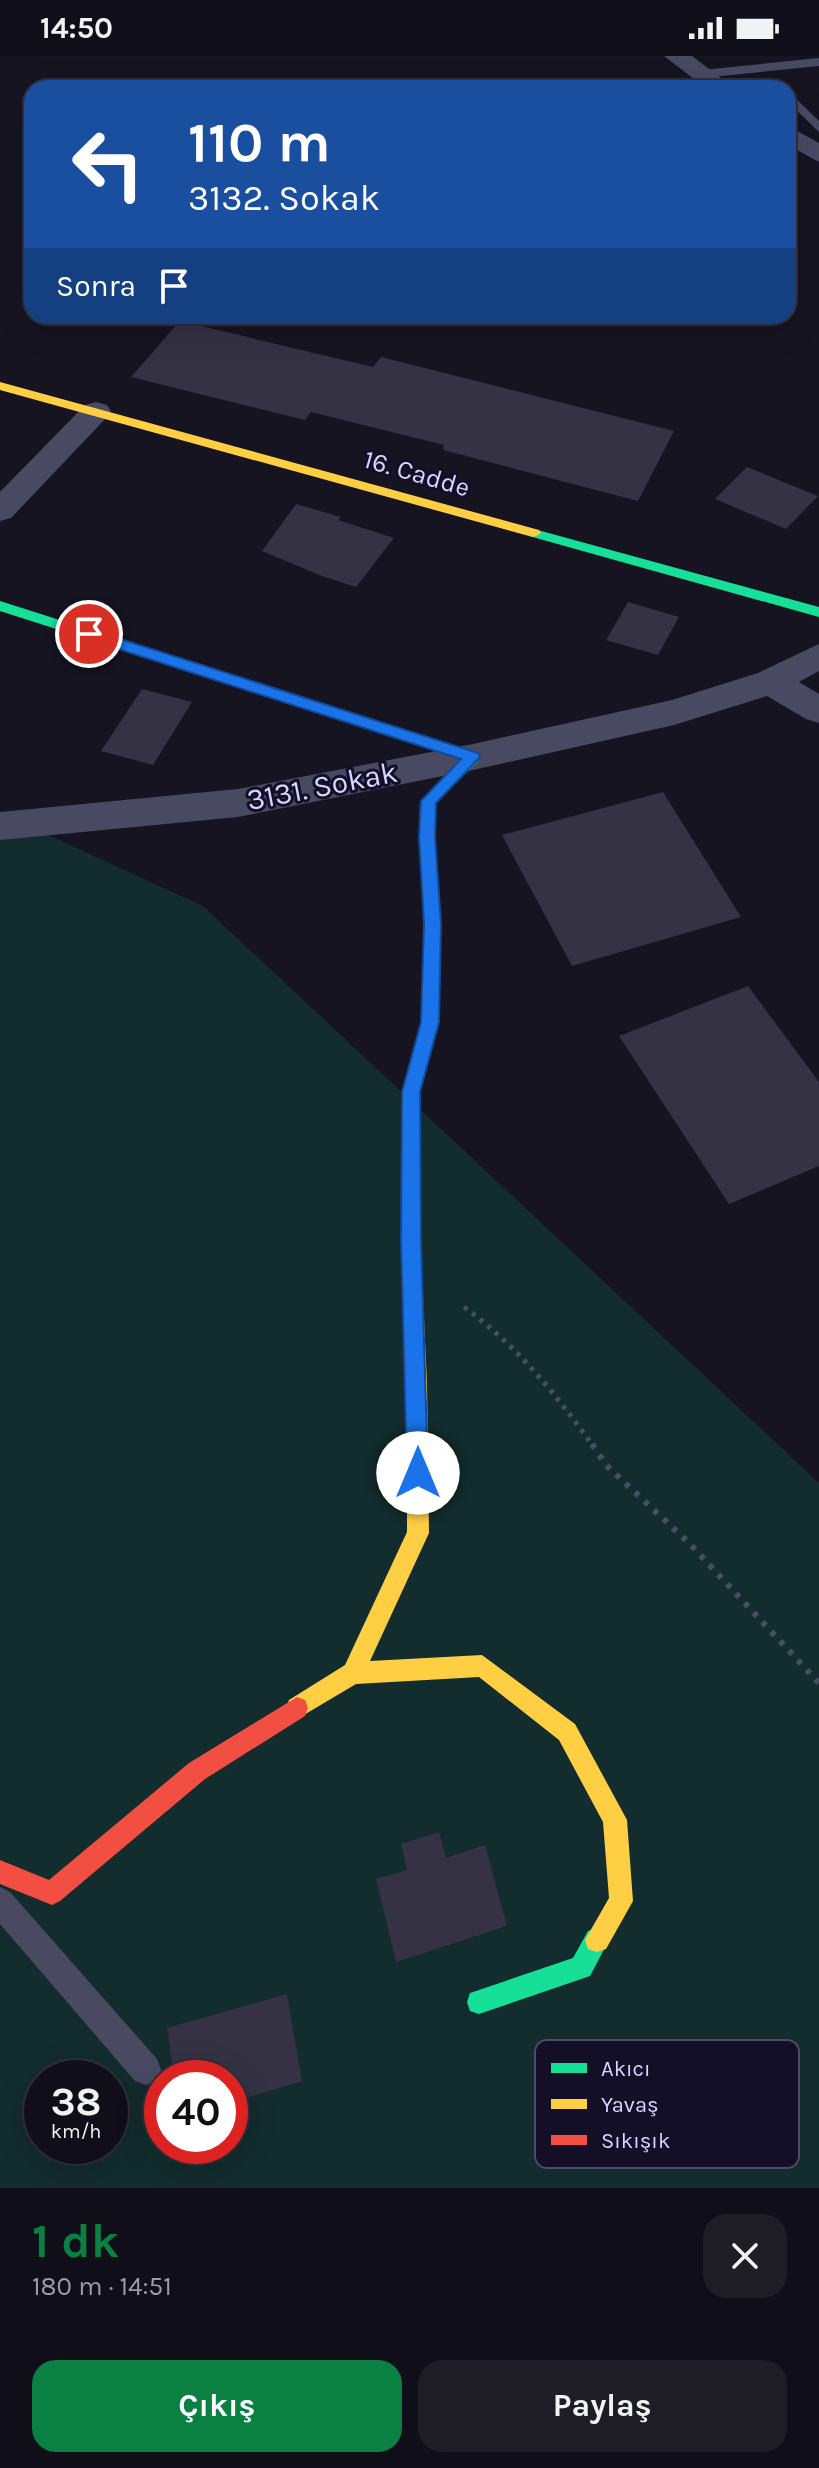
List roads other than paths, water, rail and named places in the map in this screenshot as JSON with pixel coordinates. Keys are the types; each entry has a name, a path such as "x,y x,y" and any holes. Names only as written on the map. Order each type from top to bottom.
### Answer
{"street":[{"path":"676,56 711,80"},
{"path":"796,139 819,154"},
{"name":"16. Cadde","path":"0,386 819,612"},
{"path":"0,511 96,411"},
{"path":"0,606 473,757 428,801 427,837 433,924 430,1022 411,1092 418,1533 353,1673"},
{"name":"3131. Sokak","path":"0,826 238,803 473,757 674,712 771,682 819,656"},
{"path":"771,682 819,710"},
{"path":"0,1872 52,1893 197,1771 353,1673 482,1666 567,1732 615,1820 621,1901 581,1967 479,2002"}],"lane":[{"path":"719,80 819,62"},
{"path":"796,104 818,127"},
{"path":"0,1902 144,2068"}]}
